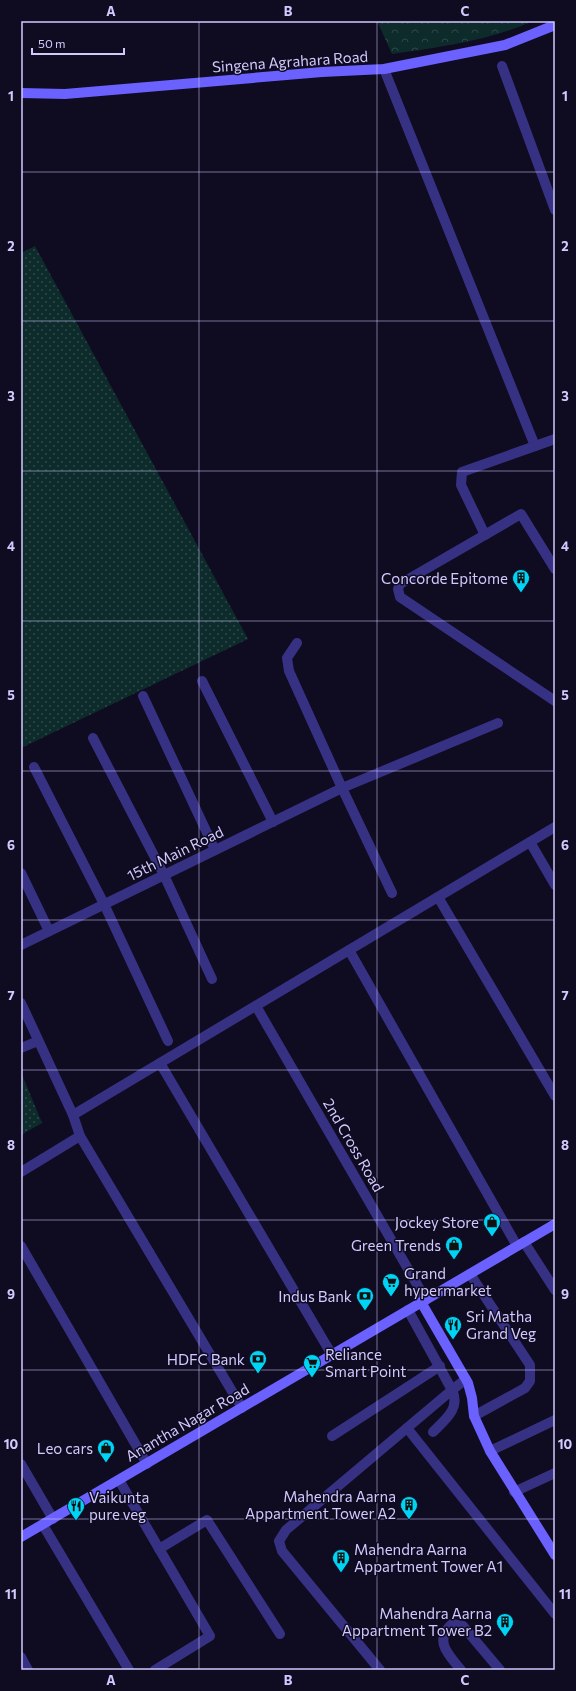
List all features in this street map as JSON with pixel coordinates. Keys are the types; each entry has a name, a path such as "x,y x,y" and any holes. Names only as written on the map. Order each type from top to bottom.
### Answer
{"street":[{"name":"Singena Agrahara Road","path":"21,93 65,94 322,72 384,69 505,45 555,25"},
{"path":"502,66 555,210"},
{"path":"384,69 536,446"},
{"path":"485,535 461,485 462,472 555,439"},
{"path":"555,569 521,514 400,584 398,593 400,597 555,701"},
{"path":"297,643 287,658 289,671 392,893"},
{"path":"202,681 273,822"},
{"path":"143,696 215,850"},
{"name":"15th Main Road","path":"21,945 342,788 498,723"},
{"path":"93,738 164,875 212,979"},
{"path":"34,766 104,904 168,1041"},
{"path":"73,1115 555,827"},
{"path":"530,842 555,885"},
{"path":"21,873 49,931"},
{"path":"438,897 555,1096"},
{"path":"349,950 520,1244 555,1290"},
{"path":"21,1003 73,1115 80,1136 242,1408"},
{"name":"2nd Cross Road","path":"256,1006 423,1301"},
{"path":"21,1048 38,1041"},
{"path":"160,1063 332,1355"},
{"path":"21,1172 80,1136"},
{"name":"Anantha Nagar Road","path":"21,1537 555,1224"},
{"path":"21,1246 147,1464"},
{"path":"470,1274 530,1365 530,1380 525,1388 474,1416"},
{"path":"423,1301 466,1379 472,1398 474,1416 490,1451 514,1492 555,1555"},
{"path":"408,1310 440,1366 456,1398 455,1407 433,1432"},
{"path":"332,1436 440,1366"},
{"path":"380,1670 282,1551 279,1541 286,1530 466,1379"},
{"path":"490,1451 555,1420"},
{"path":"407,1428 555,1614"},
{"path":"21,1464 53,1519"},
{"path":"514,1492 555,1473"},
{"path":"119,1480 210,1636 155,1670"},
{"path":"160,1549 207,1520 280,1634"},
{"path":"43,1525 129,1670"},
{"path":"461,1670 446,1651 442,1641 445,1631 452,1624 463,1626 500,1670"},
{"path":"21,1657 28,1670"}],"green space":[{"path":"377,21 533,21 499,34 446,46 392,54"},
{"path":"35,246 248,639 21,748 21,253"},
{"path":"21,1072 42,1123 21,1135"}],"place":[{"name":"Concorde Epitome","path":"521,593"},
{"name":"Jockey Store","path":"492,1237"},
{"name":"Green Trends","path":"454,1260"},
{"name":"Grand hypermarket","path":"391,1297"},
{"name":"Indus Bank","path":"365,1311"},
{"name":"Sri Matha Grand Veg","path":"453,1340"},
{"name":"HDFC Bank","path":"258,1374"},
{"name":"Reliance Smart Point","path":"312,1378"},
{"name":"Leo cars","path":"106,1463"},
{"name":"Mahendra Aarna Appartment Tower A2","path":"409,1520"},
{"name":"Vaikunta pure veg","path":"76,1521"},
{"name":"Mahendra Aarna Appartment Tower A1","path":"341,1573"},
{"name":"Mahendra Aarna Appartment Tower B2","path":"505,1637"}]}
